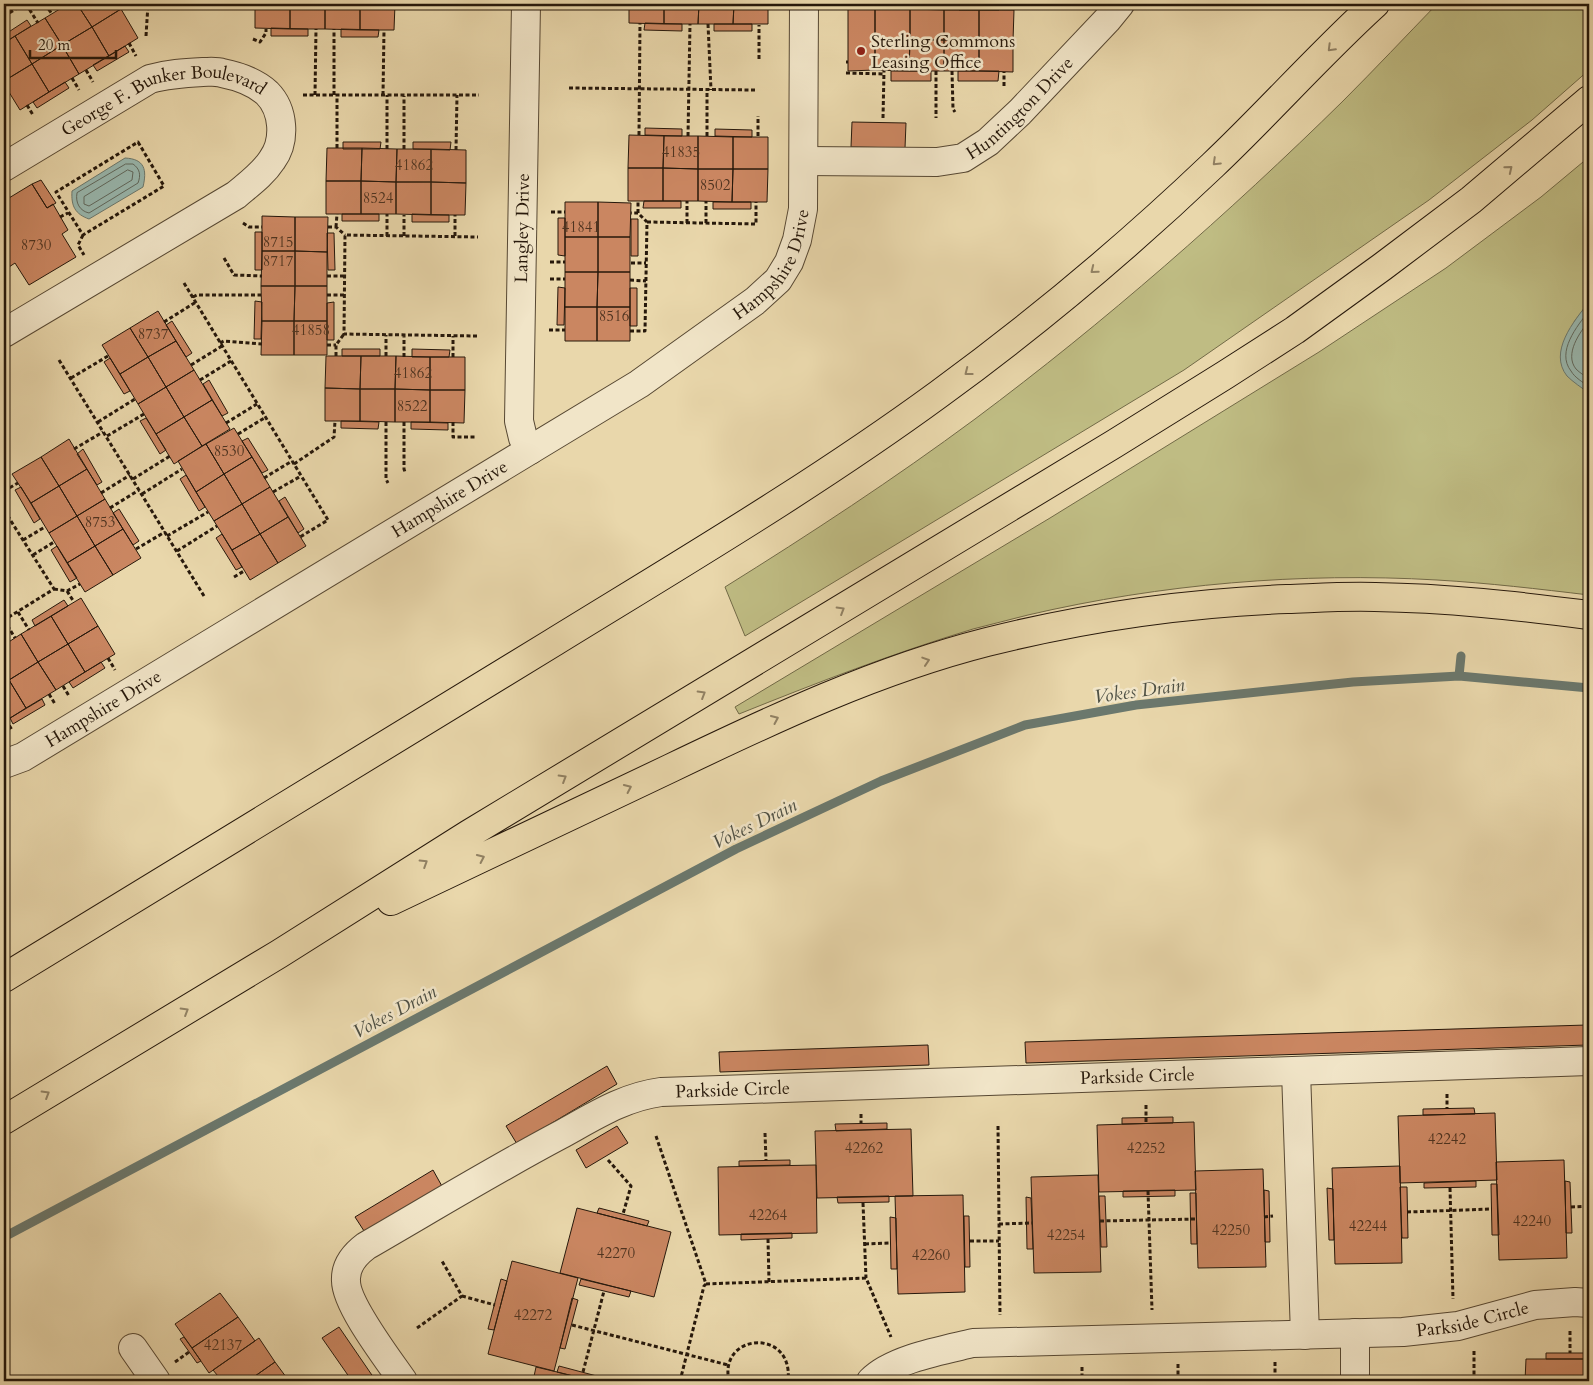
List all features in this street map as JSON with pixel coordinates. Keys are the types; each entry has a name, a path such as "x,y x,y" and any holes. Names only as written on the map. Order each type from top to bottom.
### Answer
{"highway":[{"path":"4,978 640,590 766,512 869,444 964,375 1117,252 1213,165 1371,7"},
{"path":"4,1120 279,954 469,834 1114,444 1295,330 1471,200 1589,100"},
{"path":"279,954 814,702 871,680 985,642 1113,615 1174,606 1254,600 1373,596 1520,606 1589,615"}],"street":[{"name":"Langley Drive","path":"526,4 520,421 523,438 530,450"},
{"name":"Hampshire Drive","path":"4,764 23,757 639,384 755,301 778,280 790,262 797,240 803,209 804,4"},
{"name":"Huntington Drive","path":"804,161 937,162 963,158 988,142 1020,112 1120,4"},
{"name":"George F. Bunker Boulevard","path":"4,167 150,79 170,74 220,72 250,82 267,94 276,106 282,128 279,147 272,160 256,178 236,194 4,333"},
{"name":"Parkside Circle","path":"403,1381 355,1309 348,1295 345,1281 348,1266 354,1256 366,1246 523,1155 618,1104 642,1094 1589,1061"},
{"path":"1296,1071 1304,1335"},
{"name":"Parkside Circle","path":"871,1381 877,1376 916,1357 973,1343 1403,1332 1458,1326 1535,1305 1575,1302 1589,1303"},
{"path":"1355,1333 1355,1381"},
{"path":"134,1348 163,1373"}],"path":[{"path":"4,16 25,4 38,23"},
{"path":"46,4 52,14"},
{"path":"146,36 148,4"},
{"path":"847,4 885,6"},
{"path":"936,4 936,9"},
{"path":"953,4 953,9"},
{"path":"1004,4 1004,10"},
{"path":"639,135 640,23"},
{"path":"688,136 690,24"},
{"path":"707,136 709,90 708,24"},
{"path":"758,59 759,24"},
{"path":"253,39 260,42 266,33 266,29"},
{"path":"315,95 316,29"},
{"path":"334,29 337,148"},
{"path":"384,30 387,149"},
{"path":"936,71 936,118"},
{"path":"952,71 953,109 955,112"},
{"path":"846,73 884,72 883,118"},
{"path":"569,88 756,90"},
{"path":"295,96 479,95"},
{"path":"404,96 404,149"},
{"path":"456,96 456,150"},
{"path":"758,116 758,136"},
{"path":"83,235 56,192 138,142 164,186 83,235 78,245 88,262"},
{"path":"638,201 638,213"},
{"path":"687,201 687,223"},
{"path":"706,201 706,223"},
{"path":"631,213 638,213 647,222 756,224 756,202"},
{"path":"60,218 68,212"},
{"path":"336,214 336,227"},
{"path":"387,214 387,236"},
{"path":"404,215 404,236"},
{"path":"455,215 455,236"},
{"path":"241,222 249,227 262,227"},
{"path":"630,331 646,331 647,222"},
{"path":"328,227 336,227 345,235 478,237"},
{"path":"336,356 336,345 344,334 345,235"},
{"path":"224,258 234,275 262,276"},
{"path":"631,263 646,263"},
{"path":"327,276 344,276"},
{"path":"630,280 646,281"},
{"path":"184,283 328,520 300,537"},
{"path":"193,297 197,295 262,295"},
{"path":"327,295 344,295"},
{"path":"164,322 196,302"},
{"path":"547,330 564,330"},
{"path":"344,334 477,336"},
{"path":"386,335 386,356"},
{"path":"404,335 404,357"},
{"path":"453,336 453,357"},
{"path":"191,365 224,341 262,344"},
{"path":"327,345 336,345"},
{"path":"71,378 108,356"},
{"path":"59,360 204,596"},
{"path":"200,380 231,361"},
{"path":"98,422 135,399"},
{"path":"226,422 257,404"},
{"path":"106,436 144,414"},
{"path":"238,434 266,417"},
{"path":"264,478 334,437 335,421"},
{"path":"386,422 386,479 388,482"},
{"path":"404,422 405,472"},
{"path":"453,422 453,437 476,437"},
{"path":"74,449 103,432"},
{"path":"132,479 170,456"},
{"path":"142,494 182,469"},
{"path":"101,492 130,475"},
{"path":"273,492 301,476"},
{"path":"4,492 18,483"},
{"path":"110,508 139,490"},
{"path":"4,510 54,589"},
{"path":"136,550 208,512"},
{"path":"177,551 217,526"},
{"path":"23,540 45,527"},
{"path":"33,555 54,542"},
{"path":"234,577 244,571"},
{"path":"15,638 4,620 54,589 67,591 80,584"},
{"path":"67,591 74,602"},
{"path":"18,612 29,630"},
{"path":"1146,1102 1146,1124"},
{"path":"998,1126 1000,1323"},
{"path":"765,1134 766,1160"},
{"path":"656,1136 706,1284 680,1381"},
{"path":"608,1160 631,1186 624,1214"},
{"path":"1450,1188 1454,1303"},
{"path":"1148,1191 1152,1318"},
{"path":"863,1203 866,1278 894,1344"},
{"path":"1571,1207 1589,1206"},
{"path":"1407,1212 1492,1209"},
{"path":"1100,1221 1197,1219"},
{"path":"999,1224 1032,1223"},
{"path":"768,1239 769,1282"},
{"path":"970,1241 999,1241"},
{"path":"865,1244 890,1243"},
{"path":"442,1261 462,1296 495,1305"},
{"path":"706,1284 866,1278"},
{"path":"583,1372 604,1291"},
{"path":"417,1328 462,1296"},
{"path":"572,1325 728,1365"},
{"path":"1570,1329 1570,1353"},
{"path":"729,1381 728,1365 733,1355 740,1348 750,1343 760,1342 771,1345 780,1351 786,1360 789,1370 789,1381"},
{"path":"1473,1342 1474,1381"},
{"path":"163,1373 189,1352"},
{"path":"1275,1362 1275,1381"}],"shaded area":[{"path":"1437,4 1589,4 1589,70 1532,120 1429,200 1184,370 745,636 725,587 914,463 975,419 1118,306 1210,226 1300,143"},
{"path":"1589,157 1589,302 1574,322 1568,376 1589,393 1589,595 1456,581 1334,578 1231,583 1129,595 1078,604 973,629 855,669 739,714 735,707 1050,518 1319,352 1446,268 1541,197"}],"water":[{"path":"125,158 137,161 143,166 145,175 143,187 89,219 80,215 73,205 72,191"},
{"path":"1589,302 1589,393 1567,376 1562,367 1560,357 1565,337 1570,327"}],"building":[{"path":"68,4 77,4 92,27 62,45 45,18"},
{"path":"77,4 118,4 121,9 92,27"},
{"path":"255,4 290,4 290,29 255,28"},
{"path":"290,4 325,4 325,29 290,29"},
{"path":"325,4 360,4 360,30 325,29"},
{"path":"360,4 395,4 394,30 360,30"},
{"path":"629,4 664,4 664,24 629,23"},
{"path":"664,4 699,4 698,24 664,24"},
{"path":"699,4 734,4 733,24 698,24"},
{"path":"734,4 768,4 768,24 733,24"},
{"path":"891,4 931,4 931,9 891,9"},
{"path":"958,4 999,4 999,10 959,10"},
{"path":"1017,4 1048,4 1048,7 1017,7"},
{"path":"1048,4 1080,4 1079,7 1048,7"},
{"path":"121,9 138,38 109,56 92,27"},
{"name":"Sterling Commons Leasing Office","path":"848,9 875,9 875,70 848,71"},
{"path":"875,9 910,9 910,40 875,40"},
{"path":"910,9 944,10 944,40 910,40"},
{"path":"944,10 979,10 979,40 944,40"},
{"path":"979,10 1014,10 1013,41 979,40"},
{"path":"45,18 62,45 32,64 15,36"},
{"path":"27,20 31,26 4,43 4,35"},
{"path":"645,23 682,24 682,31 644,30"},
{"path":"714,24 752,24 752,31 714,31"},
{"path":"92,27 109,56 79,74 62,45"},
{"path":"271,28 308,29 308,36 271,36"},
{"path":"341,29 379,30 378,37 341,37"},
{"path":"15,36 32,64 4,81 4,43"},
{"path":"875,40 910,40 909,71 875,70"},
{"path":"910,40 944,40 944,71 909,71"},
{"path":"944,40 979,40 979,71 944,71"},
{"path":"979,40 1013,41 1013,72 979,71"},
{"path":"62,45 79,74 49,92 32,64"},
{"path":"125,46 129,52 97,71 93,65"},
{"path":"32,64 49,92 20,110 4,81"},
{"path":"891,71 931,71 931,81 891,81"},
{"path":"958,71 999,71 998,81 958,81"},
{"path":"65,82 69,88 37,108 33,102"},
{"path":"852,122 906,123 905,148 851,147"},
{"path":"645,128 682,129 682,136 645,135"},
{"path":"715,129 752,130 752,137 715,136"},
{"path":"629,135 664,136 663,168 628,168"},
{"path":"664,136 698,136 698,169 663,168"},
{"path":"698,136 733,137 733,169 698,169"},
{"path":"733,137 768,137 768,169 733,169"},
{"path":"343,142 381,142 380,149 343,149"},
{"path":"413,142 451,142 450,150 413,149"},
{"path":"327,148 362,148 361,181 326,181"},
{"path":"362,148 397,149 396,182 361,181"},
{"path":"397,149 431,149 431,182 396,182"},
{"path":"431,149 466,150 466,183 431,182"},
{"path":"628,168 663,168 663,201 628,201"},
{"path":"663,168 698,169 698,201 663,201"},
{"path":"698,169 733,169 732,202 698,201"},
{"path":"733,169 768,169 767,202 732,202"},
{"path":"41,180 56,203 47,208 32,184"},
{"path":"326,181 361,181 361,214 326,214"},
{"path":"361,181 396,182 396,214 361,214"},
{"path":"396,182 431,182 431,215 396,214"},
{"path":"431,182 466,183 465,215 431,215"},
{"path":"32,184 47,208 53,204 68,230 62,234 76,257 29,285 15,263 9,267 4,259 4,201"},
{"path":"644,201 681,201 681,208 643,208"},
{"path":"565,202 598,202 598,237 565,237"},
{"path":"598,202 631,203 630,237 598,237"},
{"path":"713,202 751,202 751,209 713,209"},
{"path":"342,214 379,214 379,221 342,221"},
{"path":"412,214 449,215 449,222 412,222"},
{"path":"262,216 295,217 295,251 262,251"},
{"path":"295,217 328,217 327,252 295,251"},
{"path":"558,218 565,218 565,256 558,255"},
{"path":"631,219 638,219 638,256 631,256"},
{"path":"255,232 262,232 262,270 255,270"},
{"path":"327,233 334,233 335,270 328,270"},
{"path":"565,237 598,237 598,272 565,272"},
{"path":"598,237 630,237 630,272 598,272"},
{"path":"262,251 295,251 295,286 261,286"},
{"path":"295,251 327,252 327,286 295,286"},
{"path":"565,272 598,272 597,307 565,307"},
{"path":"598,272 630,272 630,307 597,307"},
{"path":"261,286 295,286 294,321 262,321"},
{"path":"295,286 327,286 327,321 294,321"},
{"path":"558,287 565,288 564,325 557,325"},
{"path":"630,288 637,288 637,326 630,326"},
{"path":"255,301 262,302 261,339 254,339"},
{"path":"334,302 334,340 327,340 327,303"},
{"path":"565,307 597,307 597,341 565,341"},
{"path":"597,307 630,307 630,341 597,341"},
{"path":"158,311 176,341 148,357 130,328"},
{"path":"172,321 192,353 186,357 166,325"},
{"path":"262,321 294,321 294,355 261,355"},
{"path":"294,321 327,321 327,355 294,355"},
{"path":"130,328 148,357 120,374 102,345"},
{"path":"176,341 194,370 166,387 148,357"},
{"path":"342,349 380,349 380,356 342,356"},
{"path":"412,349 450,350 449,357 412,357"},
{"path":"326,356 361,356 360,389 325,388"},
{"path":"361,356 396,356 395,389 360,389"},
{"path":"396,356 430,357 430,390 395,389"},
{"path":"148,357 166,387 138,404 120,374"},
{"path":"430,357 465,357 465,390 430,390"},
{"path":"110,358 130,391 124,394 104,362"},
{"path":"194,370 212,400 184,417 166,387"},
{"path":"209,380 228,413 222,416 203,384"},
{"path":"166,387 184,417 156,434 138,404"},
{"path":"325,388 360,389 360,421 325,421"},
{"path":"360,389 395,389 395,422 360,421"},
{"path":"395,389 430,390 430,422 395,422"},
{"path":"430,390 465,390 464,423 430,422"},
{"path":"212,400 230,429 202,446 184,417"},
{"path":"184,417 202,446 174,464 156,434"},
{"path":"146,418 166,450 160,454 140,421"},
{"path":"341,421 379,422 378,429 341,428"},
{"path":"411,422 448,423 448,430 411,429"},
{"path":"234,428 252,457 224,474 206,444"},
{"path":"248,438 268,470 262,473 242,441"},
{"path":"69,439 87,469 59,486 41,457"},
{"path":"206,444 224,474 196,492 178,461"},
{"path":"83,449 102,482 97,485 77,454"},
{"path":"41,457 59,486 31,503 12,474"},
{"path":"252,457 270,487 242,504 224,474"},
{"path":"87,469 105,499 77,516 59,486"},
{"path":"224,474 242,504 214,521 196,492"},
{"path":"186,475 205,507 199,511 180,479"},
{"path":"59,486 77,516 49,533 31,503"},
{"path":"21,487 40,519 34,523 15,490"},
{"path":"270,487 288,517 260,534 242,504"},
{"path":"285,497 304,529 298,533 279,501"},
{"path":"105,499 123,529 95,546 77,516"},
{"path":"242,504 260,534 232,550 214,521"},
{"path":"119,509 139,541 133,545 113,513"},
{"path":"77,516 95,546 67,563 49,533"},
{"path":"288,517 306,546 278,563 260,534"},
{"path":"123,529 141,558 113,575 95,546"},
{"path":"222,534 242,567 236,570 216,538"},
{"path":"260,534 278,563 250,580 232,550"},
{"path":"57,546 77,578 70,582 51,550"},
{"path":"95,546 113,575 85,592 67,563"},
{"path":"81,598 98,626 68,644 51,616"},
{"path":"64,600 68,606 35,626 32,620"},
{"path":"51,616 68,644 38,662 21,634"},
{"path":"98,626 115,654 85,672 68,644"},
{"path":"21,634 38,662 9,680 4,672 4,645"},
{"path":"68,644 85,672 56,690 38,662"},
{"path":"38,662 56,690 26,708 9,680"},
{"path":"101,662 105,668 73,688 69,682"},
{"path":"9,680 26,708 4,722 4,683"},
{"path":"42,699 45,705 13,724 10,718"},
{"path":"1587,1025 1588,1045 1026,1063 1025,1042"},
{"path":"928,1045 929,1065 720,1072 719,1052"},
{"path":"607,1066 617,1084 517,1144 506,1126"},
{"path":"1474,1108 1475,1114 1423,1115 1423,1109"},
{"path":"1495,1113 1497,1180 1400,1183 1398,1116"},
{"path":"1173,1117 1173,1123 1122,1124 1122,1118"},
{"path":"1194,1122 1196,1190 1099,1192 1097,1125"},
{"path":"887,1123 887,1129 836,1131 835,1124"},
{"path":"617,1126 628,1143 586,1168 576,1150"},
{"path":"911,1129 913,1196 817,1198 815,1131"},
{"path":"790,1160 790,1165 739,1166 739,1161"},
{"path":"1564,1160 1567,1258 1499,1260 1496,1162"},
{"path":"816,1165 817,1233 719,1235 718,1167"},
{"path":"1400,1166 1402,1263 1335,1264 1332,1168"},
{"path":"1263,1169 1266,1267 1198,1268 1195,1171"},
{"path":"433,1170 443,1188 366,1234 355,1217"},
{"path":"1098,1175 1101,1272 1034,1273 1031,1177"},
{"path":"1476,1181 1476,1187 1424,1188 1424,1183"},
{"path":"1565,1181 1570,1182 1572,1233 1566,1233"},
{"path":"1491,1184 1497,1184 1499,1235 1492,1235"},
{"path":"1400,1187 1407,1187 1408,1238 1402,1238"},
{"path":"1327,1188 1333,1189 1334,1240 1329,1240"},
{"path":"1175,1190 1175,1196 1123,1197 1123,1191"},
{"path":"1264,1190 1269,1191 1270,1242 1265,1242"},
{"path":"1190,1193 1196,1193 1197,1244 1191,1244"},
{"path":"963,1195 965,1292 898,1294 895,1196"},
{"path":"889,1196 889,1202 838,1203 837,1197"},
{"path":"1099,1196 1105,1196 1107,1247 1101,1247"},
{"path":"1026,1197 1031,1198 1033,1249 1027,1249"},
{"path":"577,1208 671,1232 654,1297 560,1273"},
{"path":"599,1208 649,1221 647,1226 597,1213"},
{"path":"964,1216 969,1216 970,1267 965,1267"},
{"path":"890,1217 896,1218 897,1269 891,1269"},
{"path":"792,1233 792,1238 741,1240 741,1234"},
{"path":"512,1261 578,1278 554,1371 488,1354"},
{"path":"501,1279 507,1281 494,1330 488,1329"},
{"path":"581,1279 631,1291 629,1297 579,1285"},
{"path":"220,1293 238,1317 192,1348 175,1324"},
{"path":"572,1298 578,1300 565,1349 560,1348"},
{"path":"238,1317 255,1341 209,1373 192,1348"},
{"path":"339,1327 376,1381 352,1381 322,1338"},
{"path":"184,1337 201,1361 197,1363 180,1339"},
{"path":"259,1338 275,1362 248,1381 222,1381 213,1370"},
{"path":"1546,1353 1589,1353 1589,1359 1546,1359"},
{"path":"1526,1359 1589,1359 1589,1381 1525,1381"},
{"path":"275,1362 289,1381 248,1381"},
{"path":"559,1366 608,1379 608,1381 593,1381 557,1372"},
{"path":"536,1367 557,1372 593,1381 533,1381"}],"waterway":[{"path":"1459,676 1461,656"},
{"name":"Vokes Drain","path":"4,1237 736,849 881,781 1025,725 1136,705 1353,682 1459,676 1589,688"}],"place":[{"name":"Sterling Commons Leasing Office","path":"861,51"}]}
